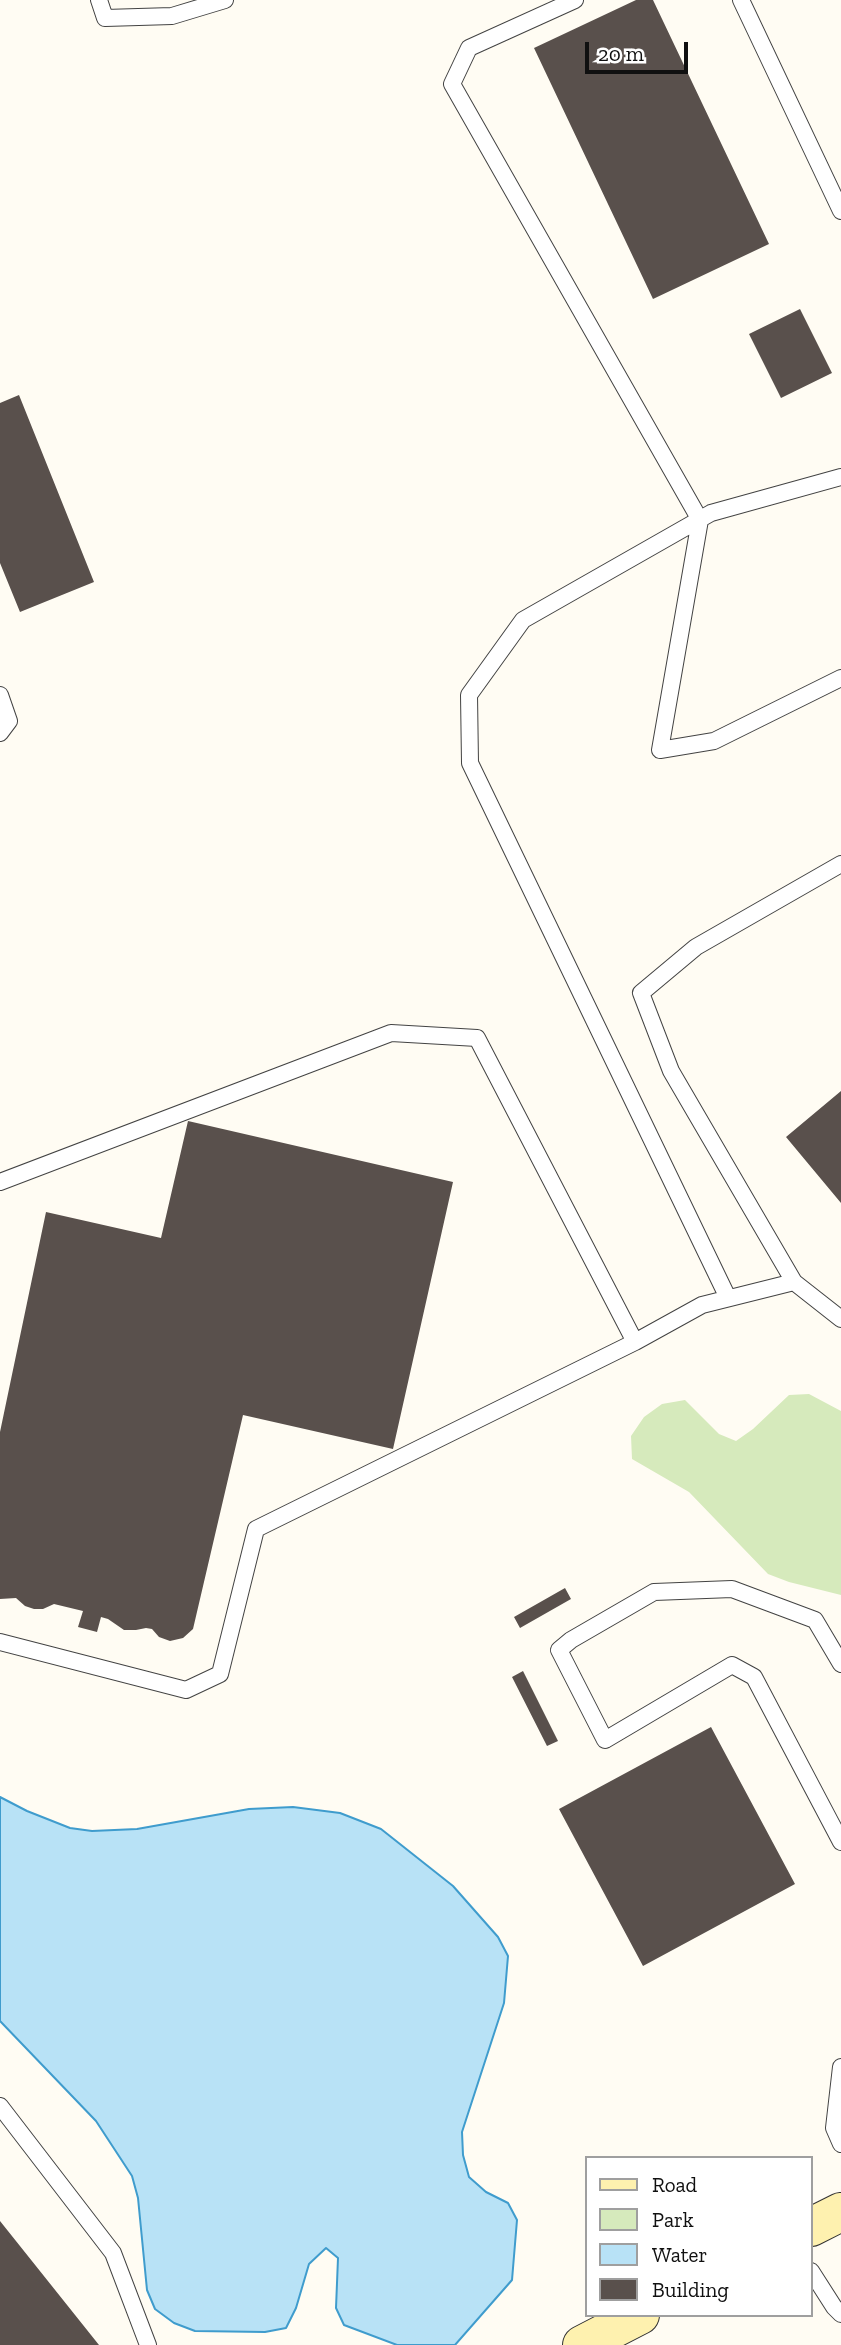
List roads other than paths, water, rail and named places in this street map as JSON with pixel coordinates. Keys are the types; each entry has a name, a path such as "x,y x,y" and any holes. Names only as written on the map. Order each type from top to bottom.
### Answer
{"main road":[{"path":"813,2226 841,2211"},
{"path":"582,2345 636,2317"}],"lane":[{"path":"99,0 106,18 172,16 225,0"},
{"path":"575,0 469,48 452,84 700,520 660,750 713,741 841,678"},
{"path":"741,0 841,211"},
{"path":"728,1298 470,763 469,695 523,620 711,513 841,477"},
{"path":"0,695 9,721 0,733"},
{"path":"841,864 696,947 640,993 671,1071 794,1282 841,1319"},
{"path":"0,1182 391,1033 477,1038 635,1342"},
{"path":"0,1642 186,1690 220,1675 256,1530 635,1342 702,1305 794,1282"},
{"path":"841,1664 815,1620 732,1589 654,1592 570,1640 559,1650 605,1740 732,1665 754,1677 841,1842"},
{"path":"841,2067 834,2128 841,2144"},
{"path":"0,2106 113,2253 148,2345"},
{"path":"813,2274 841,2314"}],"water":[{"path":"0,1797 70,1828 92,1831 137,1829 249,1809 293,1807 340,1813 381,1829 453,1886 498,1937 508,1956 504,2003 462,2132 463,2155 469,2177 486,2192 508,2203 517,2220 512,2280 455,2345 397,2345 344,2325 336,2308 338,2258 326,2248 309,2264 296,2308 286,2328 265,2332 195,2331 174,2323 155,2309 147,2290 138,2198 132,2176 96,2121 0,2021"}]}
